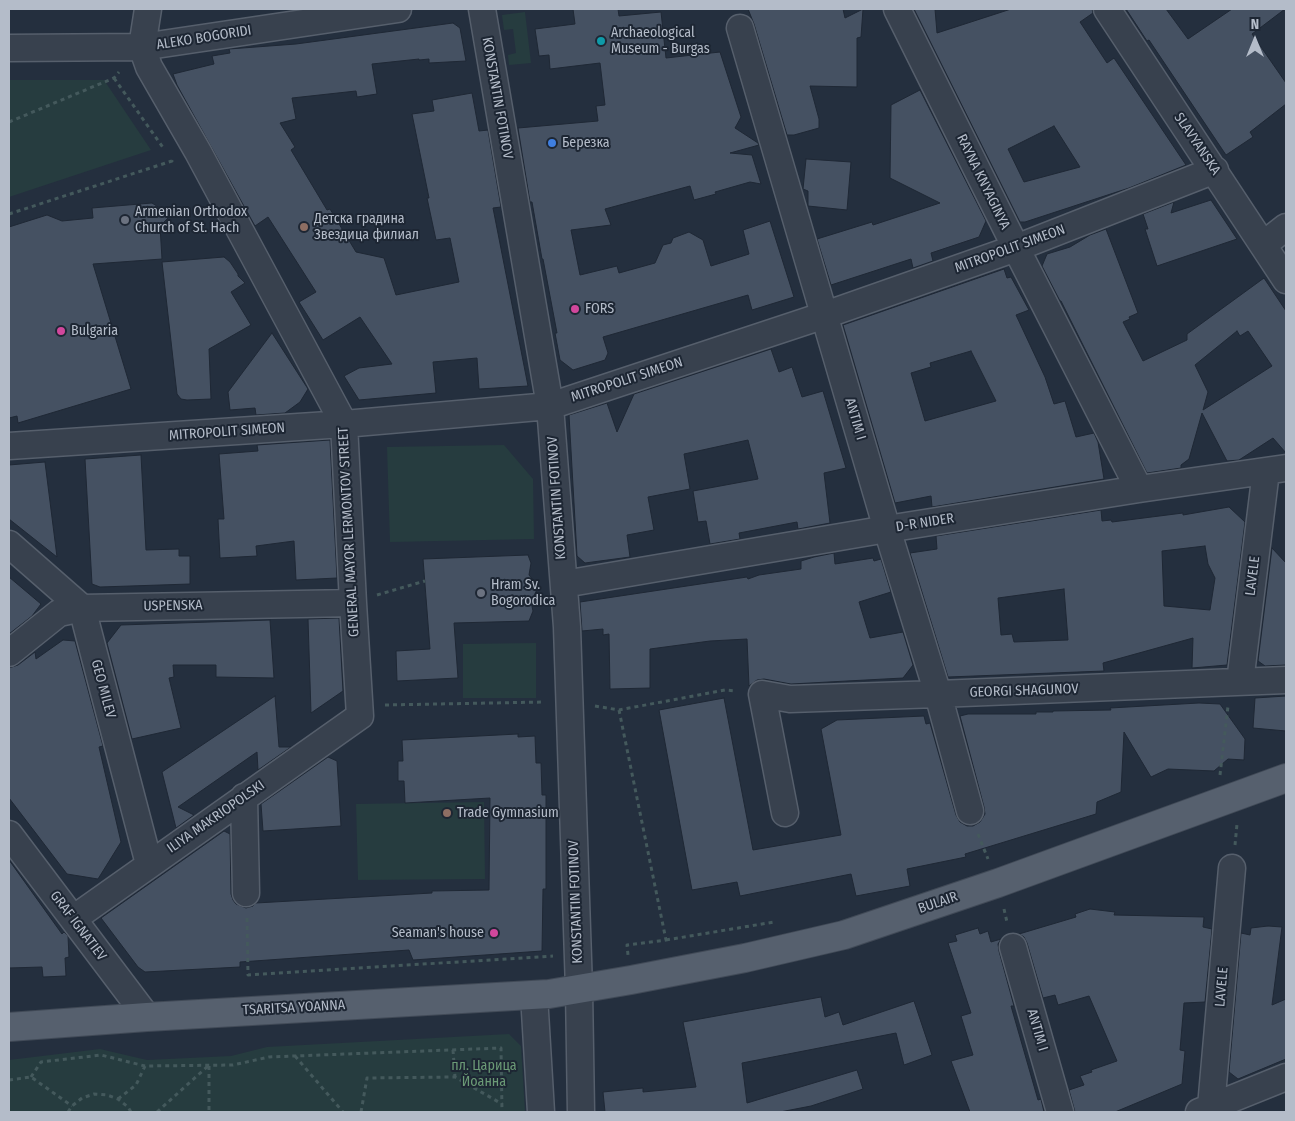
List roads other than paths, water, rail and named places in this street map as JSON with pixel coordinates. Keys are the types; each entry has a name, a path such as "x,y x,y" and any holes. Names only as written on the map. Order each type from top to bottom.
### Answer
{"main road":[{"name":"BULAIR","path":"579,989 745,958 844,935 998,883 1227,786 1286,778"},
{"name":"TSARITSA YOANNA","path":"9,1027 147,1017 534,995 579,989"}],"street":[{"name":"GENERAL MAYOR LERMONTOV STREET","path":"148,9 142,47 149,67 198,152 344,424 352,603 360,711"},
{"name":"ALEKO BOGORIDI","path":"9,48 142,47 398,9"},
{"name":"KONSTANTIN FOTINOV","path":"482,9 550,406 564,584 570,701 579,989 580,1112"},
{"name":"RAYNA KNYAGINYA","path":"897,9 1139,489"},
{"name":"SLAVYANSKA","path":"1107,9 1286,280"},
{"name":"ANTIM I","path":"740,28 887,529 938,694 970,811"},
{"name":"MITROPOLIT SIMEON","path":"9,446 344,424 550,406 824,315 1016,248 1215,170"},
{"path":"1262,245 1286,227"},
{"name":"D-R NIDER","path":"564,584 887,529 1276,469"},
{"name":"LAVELE","path":"1240,682 1276,469"},
{"path":"9,544 82,608"},
{"name":"USPENSKA","path":"9,653 59,613 82,608 352,603"},
{"name":"GEO MILEV","path":"82,608 149,864"},
{"name":"GEORGI SHAGUNOV","path":"785,813 762,694 790,699 1286,680"},
{"name":"ILIYA MAKRIOPOLSKI","path":"73,919 244,797 360,711"},
{"path":"244,797 246,892"},
{"name":"GRAF IGNATIEV","path":"9,834 147,1017"},
{"name":"LAVELE","path":"1205,1109 1232,868"},
{"name":"ANTIM I","path":"1013,947 1060,1112"},
{"path":"534,995 541,1112"},
{"path":"1205,1109 1286,1077"}],"place":[{"name":"Archaeological Museum - Burgas","path":"601,41"},
{"name":"Березка","path":"552,143"},
{"name":"Armenian Orthodox Church of St. Hach","path":"125,220"},
{"name":"Детска градина Звездица филиал","path":"304,227"},
{"name":"FORS","path":"575,309"},
{"name":"Bulgaria","path":"61,331"},
{"name":"Hram Sv. Bogorodica","path":"481,593"},
{"name":"Trade Gymnasium","path":"447,813"},
{"name":"Seaman's house","path":"494,933"}],"park label":[{"name":"пл. Царица Йоанна","path":"484,1074"}]}
